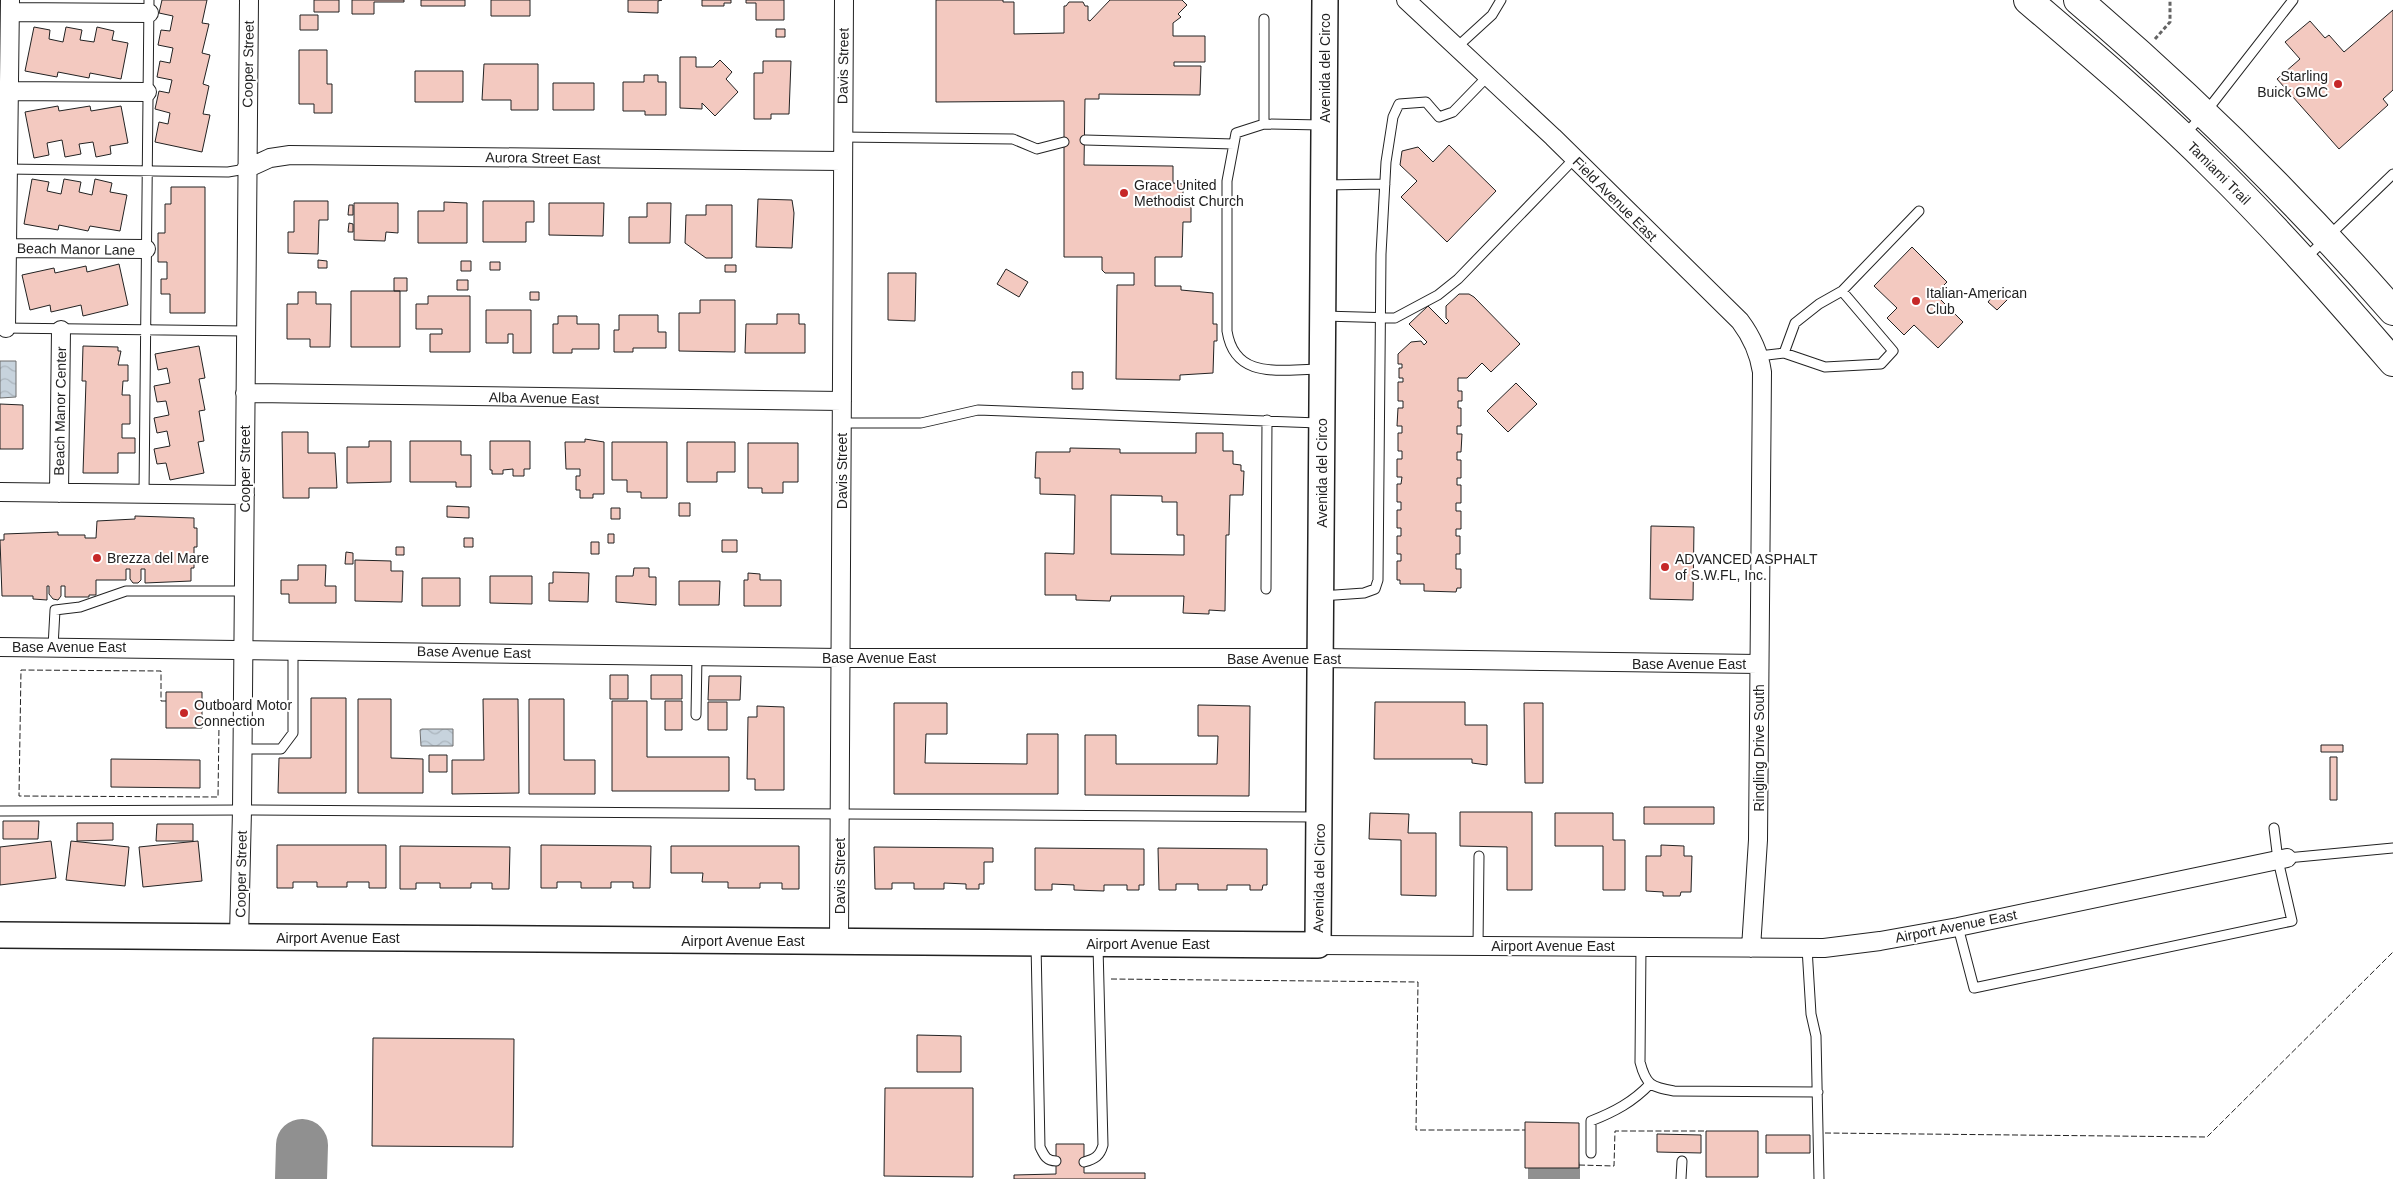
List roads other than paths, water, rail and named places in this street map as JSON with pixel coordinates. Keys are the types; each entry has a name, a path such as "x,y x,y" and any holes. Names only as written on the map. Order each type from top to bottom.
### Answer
{"main road":[{"name":"Tamiami Trail","path":"2028,0 2113,72 2183,136 2304,260 2393,362"},
{"path":"2078,0 2133,46 2205,113 2327,238 2393,311"}],"street":[{"name":"Cooper Street","path":"239,937 243,749 242,648 246,495 245,331 249,0"},
{"name":"Davis Street","path":"839,941 844,0"},
{"name":"Avenida del Circo","path":"1318,945 1325,0"},
{"name":"Field Avenue East","path":"1406,0 1488,76 1740,322 1750,335 1760,356 1762,372 1761,428"},
{"path":"3,328 7,248 4,169 10,6 149,7"},
{"path":"8,92 147,92"},
{"name":"Aurora Street East","path":"246,169 270,158 290,155 842,161"},
{"name":"Beach Manor Lane","path":"7,248 146,249"},
{"name":"Beach Manor Center","path":"58,493 61,330"},
{"name":"Alba Avenue East","path":"245,394 842,401"},
{"name":"Ringling Drive South","path":"1751,948 1758,840 1761,428"},
{"path":"0,492 246,495"},
{"name":"Base Avenue East","path":"0,647 242,648 840,658 1320,658 1758,664"},
{"name":"Airport Avenue East","path":"0,935 1807,948 1864,943 1958,927 2282,859"}],"lane":[{"path":"1457,48 1492,15 1501,0"},
{"path":"2183,136 2205,113 2293,0"},
{"path":"144,494 149,7"},
{"path":"1264,18 1264,124"},
{"path":"1321,596 1364,593 1375,589 1378,580 1382,317 1381,254 1385,184 1392,117 1399,104 1426,102 1438,117 1453,112 1488,76"},
{"path":"1323,369 1254,368 1241,362 1230,347 1227,332 1227,181 1236,133 1264,124 1324,125"},
{"path":"842,137 1013,139 1036,149 1064,142"},
{"path":"1084,140 1234,144"},
{"path":"1323,316 1394,318 1438,296 1458,279 1574,159"},
{"path":"4,169 228,172 246,169"},
{"path":"2304,260 2393,174"},
{"path":"1324,185 1385,184"},
{"path":"1784,353 1795,323 1819,304 1842,291 1919,211"},
{"path":"1760,356 1784,353 1825,367 1881,364 1894,351 1842,291"},
{"path":"3,328 245,331"},
{"path":"842,423 921,423 978,410 1322,423"},
{"path":"1266,589 1267,420"},
{"path":"53,647 55,610 80,607 126,591 244,591"},
{"path":"243,749 281,749 293,733 293,649"},
{"path":"696,715 697,656"},
{"path":"0,811 242,810 1319,818"},
{"path":"1958,927 1974,988 2292,921 2282,859 2274,828"},
{"path":"2282,859 2393,848"},
{"path":"1478,946 1479,856"},
{"path":"1036,943 1040,1147 1044,1156 1050,1161 1056,1161"},
{"path":"1084,1162 1094,1160 1101,1154 1103,1145 1098,943"},
{"path":"1641,947 1640,1062 1644,1077 1650,1084 1655,1088 1674,1091 1818,1092"},
{"path":"1807,948 1811,1014 1816,1036 1819,1179"},
{"path":"1591,1153 1591,1121 1615,1112 1639,1096 1650,1084"},
{"path":"1681,1179 1682,1161"}],"water":[{"path":"0,361 16,361 16,397 0,398"},
{"path":"453,729 453,746 421,746 420,730"}],"place":[{"name":"Starling Buick GMC","path":"2338,84"},
{"name":"Grace United Methodist Church","path":"1124,193"},
{"name":"Italian-American Club","path":"1916,301"},
{"name":"Brezza del Mare","path":"97,558"},
{"name":"ADVANCED ASPHALT of S.W.FL, Inc.","path":"1665,567"},
{"name":"Outboard Motor Connection","path":"184,713"}]}
